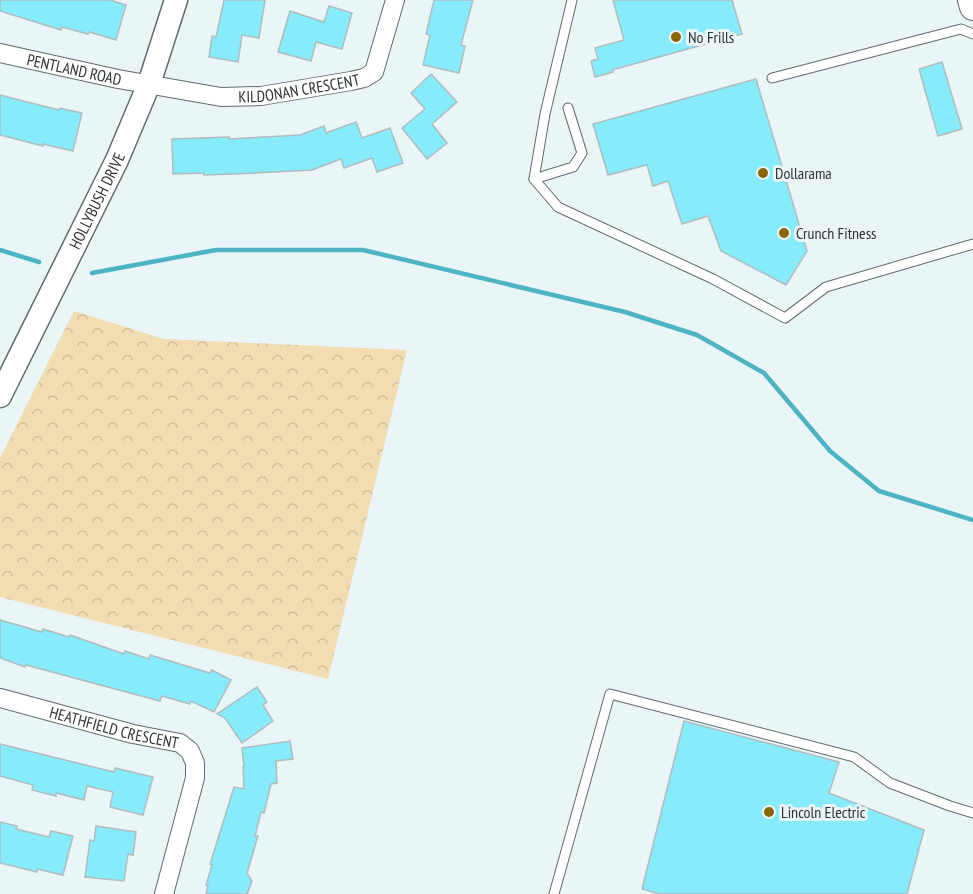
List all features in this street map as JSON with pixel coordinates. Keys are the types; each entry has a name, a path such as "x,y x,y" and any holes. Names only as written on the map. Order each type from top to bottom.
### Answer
{"main road":[{"path":"967,18 971,0"}],"street":[{"name":"HOLLYBUSH DRIVE","path":"0,396 117,160 149,84 176,0"},
{"name":"KILDONAN CRESCENT","path":"149,84 221,97 242,98 364,78 374,72 378,62 395,0"},
{"name":"PENTLAND ROAD","path":"0,53 118,80 149,84"},
{"name":"HEATHFIELD CRESCENT","path":"0,698 133,735 180,743 190,751 195,763 195,778 164,894"}],"lane":[{"path":"534,180 545,114 572,0"},
{"path":"772,78 967,18 973,12"},
{"path":"967,18 973,34"},
{"path":"534,180 573,167 582,153 568,108"},
{"path":"534,180 558,207 713,279 785,318 826,287 973,244"},
{"path":"554,894 610,694 854,757 890,783 973,813"}],"green space":[{"path":"74,311 164,339 407,350 328,679 0,597 0,458"}],"building":[{"path":"0,0 110,0 126,5 116,40 62,27 61,30 0,11"},
{"path":"224,0 265,0 259,38 242,35 238,62 209,57 212,36 216,37"},
{"path":"434,0 473,0 461,45 465,46 459,73 423,65 430,35 426,34"},
{"name":"No Frills","path":"613,0 732,0 742,34 612,70 613,72 595,77 591,61 598,59 595,48 624,40"},
{"path":"329,6 352,13 342,49 316,42 311,61 278,52 290,11 324,22"},
{"path":"942,62 962,129 938,136 919,69"},
{"path":"431,74 457,102 432,124 447,143 427,159 402,128 425,109 411,93"},
{"path":"756,79 807,251 786,285 721,251 708,216 682,224 668,181 653,186 647,165 608,175 593,124"},
{"path":"0,95 59,110 60,108 82,113 73,151 0,135"},
{"path":"356,122 362,138 390,128 403,163 377,172 372,158 344,168 341,159 312,170 204,175 204,173 173,174 172,139 300,135 324,126 326,133"},
{"path":"0,620 42,632 43,629 69,637 70,635 124,654 125,651 149,659 150,655 210,673 212,670 231,680 214,712 191,701 190,704 162,696 160,701 26,665 25,667 0,658"},
{"path":"257,687 267,702 263,705 273,721 242,743 225,718 217,714"},
{"name":"Lincoln Electric","path":"684,721 839,762 829,793 924,830 907,894 660,894 642,889"},
{"path":"290,741 293,759 276,761 277,783 271,784 264,813 261,812 255,836 258,836 247,873 252,881 247,894 206,894 208,886 206,885 212,865 210,864 234,787 244,789 242,748"},
{"path":"0,744 114,772 115,768 153,777 143,815 110,807 113,792 87,786 84,800 32,790 33,785 0,776"},
{"path":"0,822 17,826 16,829 49,837 51,831 73,836 63,875 37,869 37,872 0,863"},
{"path":"96,826 136,832 133,855 128,854 124,881 85,877 90,840 94,841"}],"waterway":[{"path":"0,250 39,262"},
{"path":"92,273 216,250 363,250 625,312 697,335 764,373 830,451 879,491 973,520"}],"place":[{"name":"No Frills","path":"676,37"},
{"name":"Dollarama","path":"763,173"},
{"name":"Crunch Fitness","path":"784,233"},
{"name":"Lincoln Electric","path":"769,812"}]}
